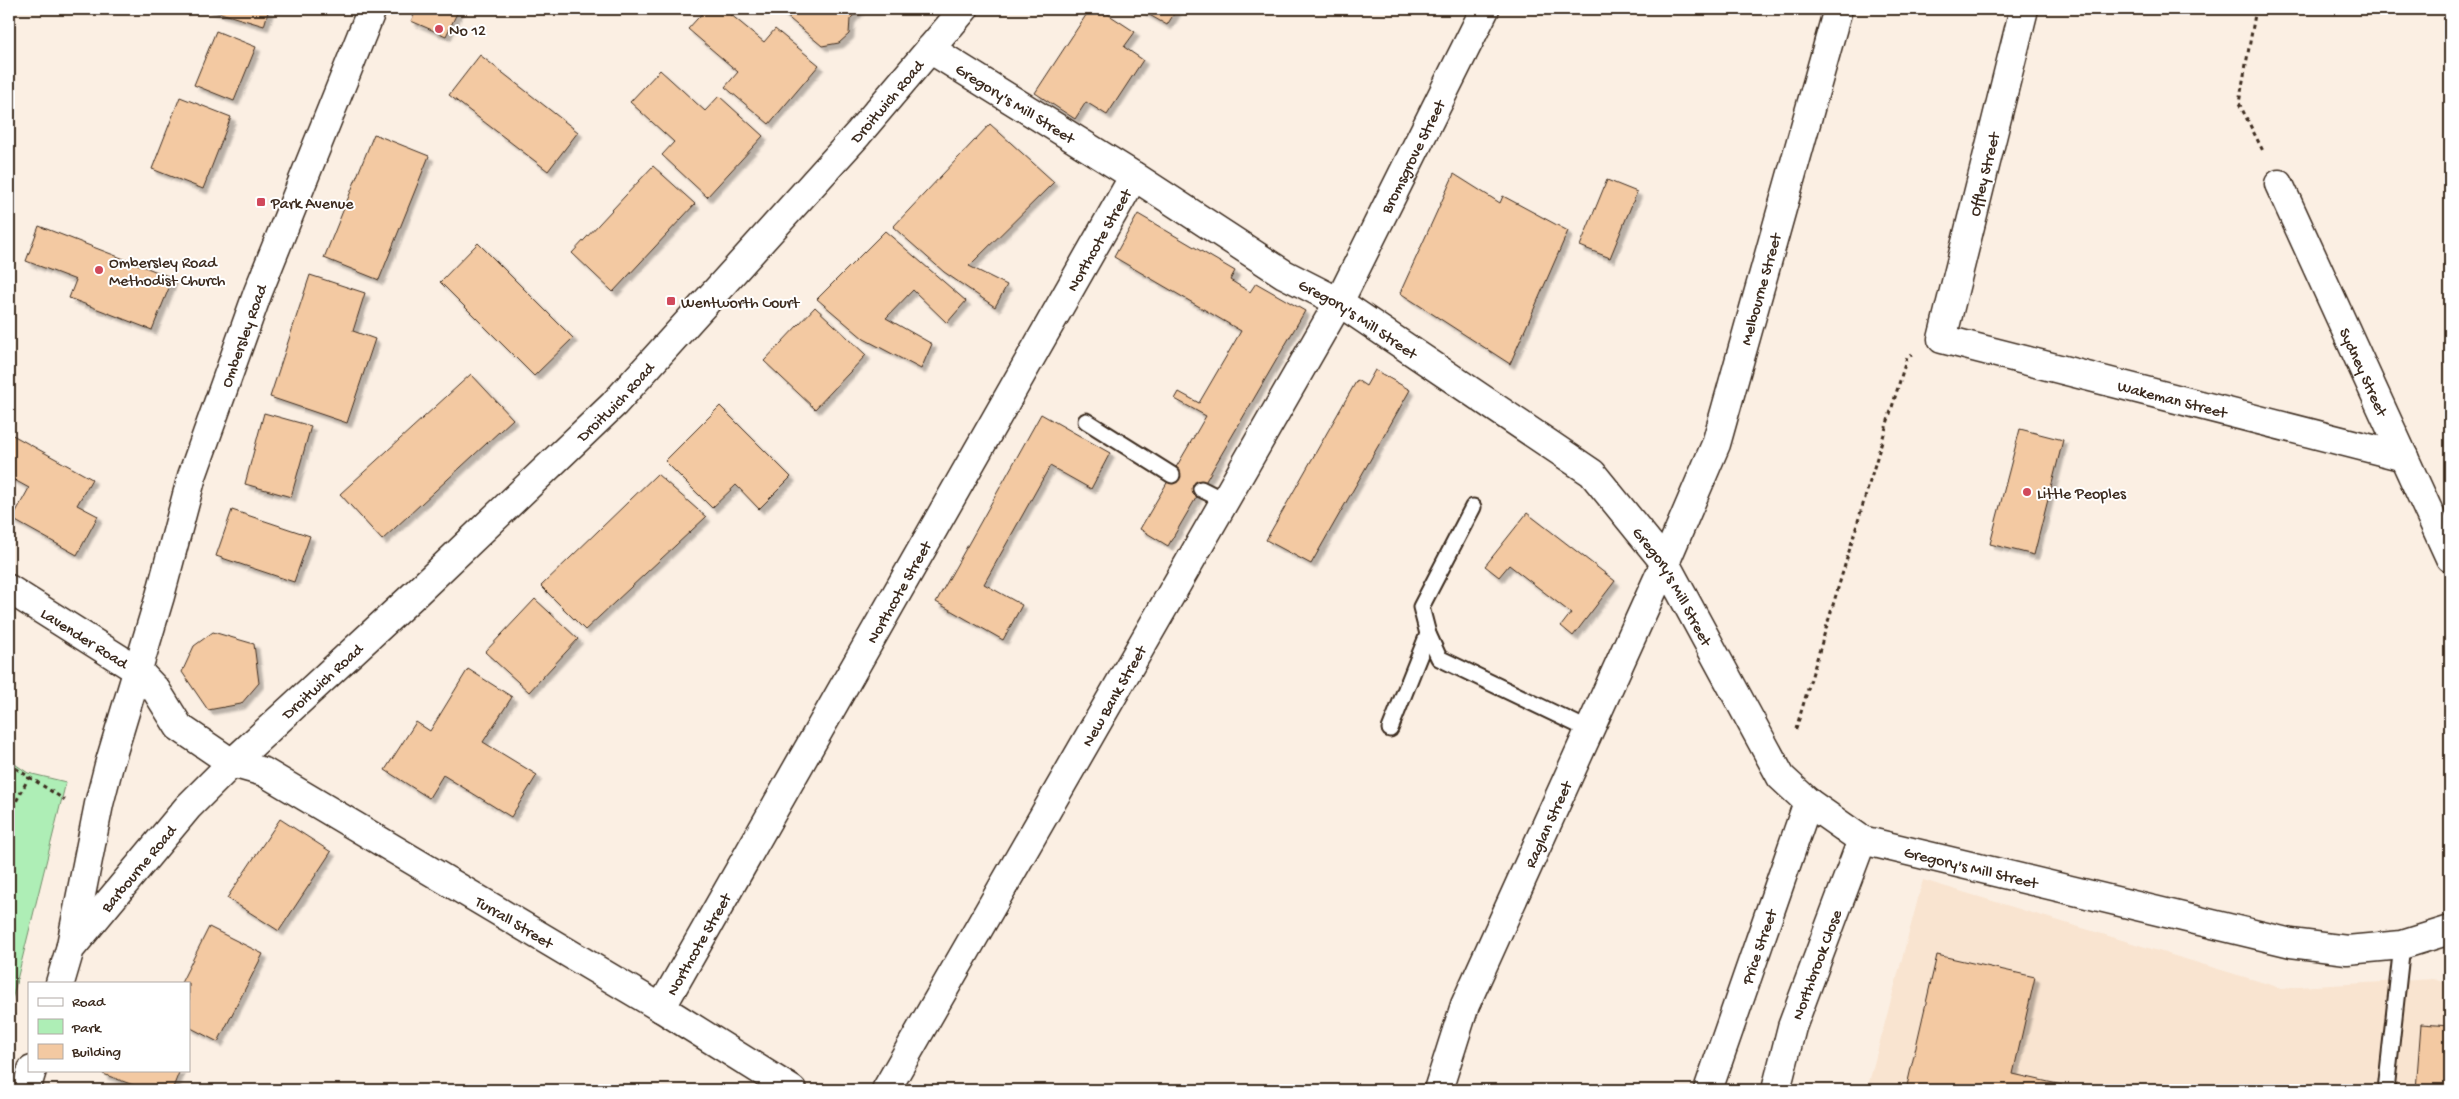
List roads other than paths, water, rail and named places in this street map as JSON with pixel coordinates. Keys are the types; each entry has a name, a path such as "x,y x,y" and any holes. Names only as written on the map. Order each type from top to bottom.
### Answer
{"street":[{"name":"Ombersley Road","path":"70,950 99,804 192,476 258,292 372,9"},
{"name":"Droitwich Road","path":"232,763 414,596 614,404 858,134 964,9"},
{"name":"Bromsgrove Street","path":"1340,302 1485,9"},
{"name":"Melbourne Street","path":"1664,562 1716,444 1838,9"},
{"name":"Offley Street","path":"1942,338 2024,9"},
{"name":"Gregory's Mill Street","path":"930,49 1134,176 1284,274 1340,302 1592,473 1664,562 1781,777 1808,802 1862,840 2291,944 2347,950 2402,945 2450,930"},
{"name":"Northcote Street","path":"661,1008 1134,176"},
{"name":"Sydney Street","path":"2279,184 2450,558"},
{"name":"New Bank Street","path":"886,1090 1340,302"},
{"name":"Wakeman Street","path":"1942,338 2404,457"},
{"name":"Raglan Street","path":"1438,1090 1465,1005 1664,562"},
{"name":"Lavender Road","path":"9,589 137,670 156,690 179,727 232,763"},
{"name":"Barbourne Road","path":"60,982 70,950 188,807 232,763"},
{"name":"Turrall Street","path":"232,763 264,772 661,1008 792,1090"},
{"name":"Price Street","path":"1708,1090 1808,802"},
{"name":"Northbrook Close","path":"1776,1090 1792,1027 1862,840"},
{"path":"26,1090 31,1072"}],"lane":[{"path":"1086,421 1172,475"},
{"path":"1201,489 1225,501"},
{"path":"1472,507 1421,607 1428,634 1439,658 1589,730"},
{"path":"1390,729 1428,634"},
{"path":"2386,1090 2402,945"}],"place":[{"name":"No 12","path":"439,29"},
{"name":"Park Avenue","path":"261,202"},
{"name":"Ombersley Road Methodist Church","path":"99,270"},
{"name":"Wentworth Court","path":"671,301"},
{"name":"Little Peoples","path":"2027,492"}]}
